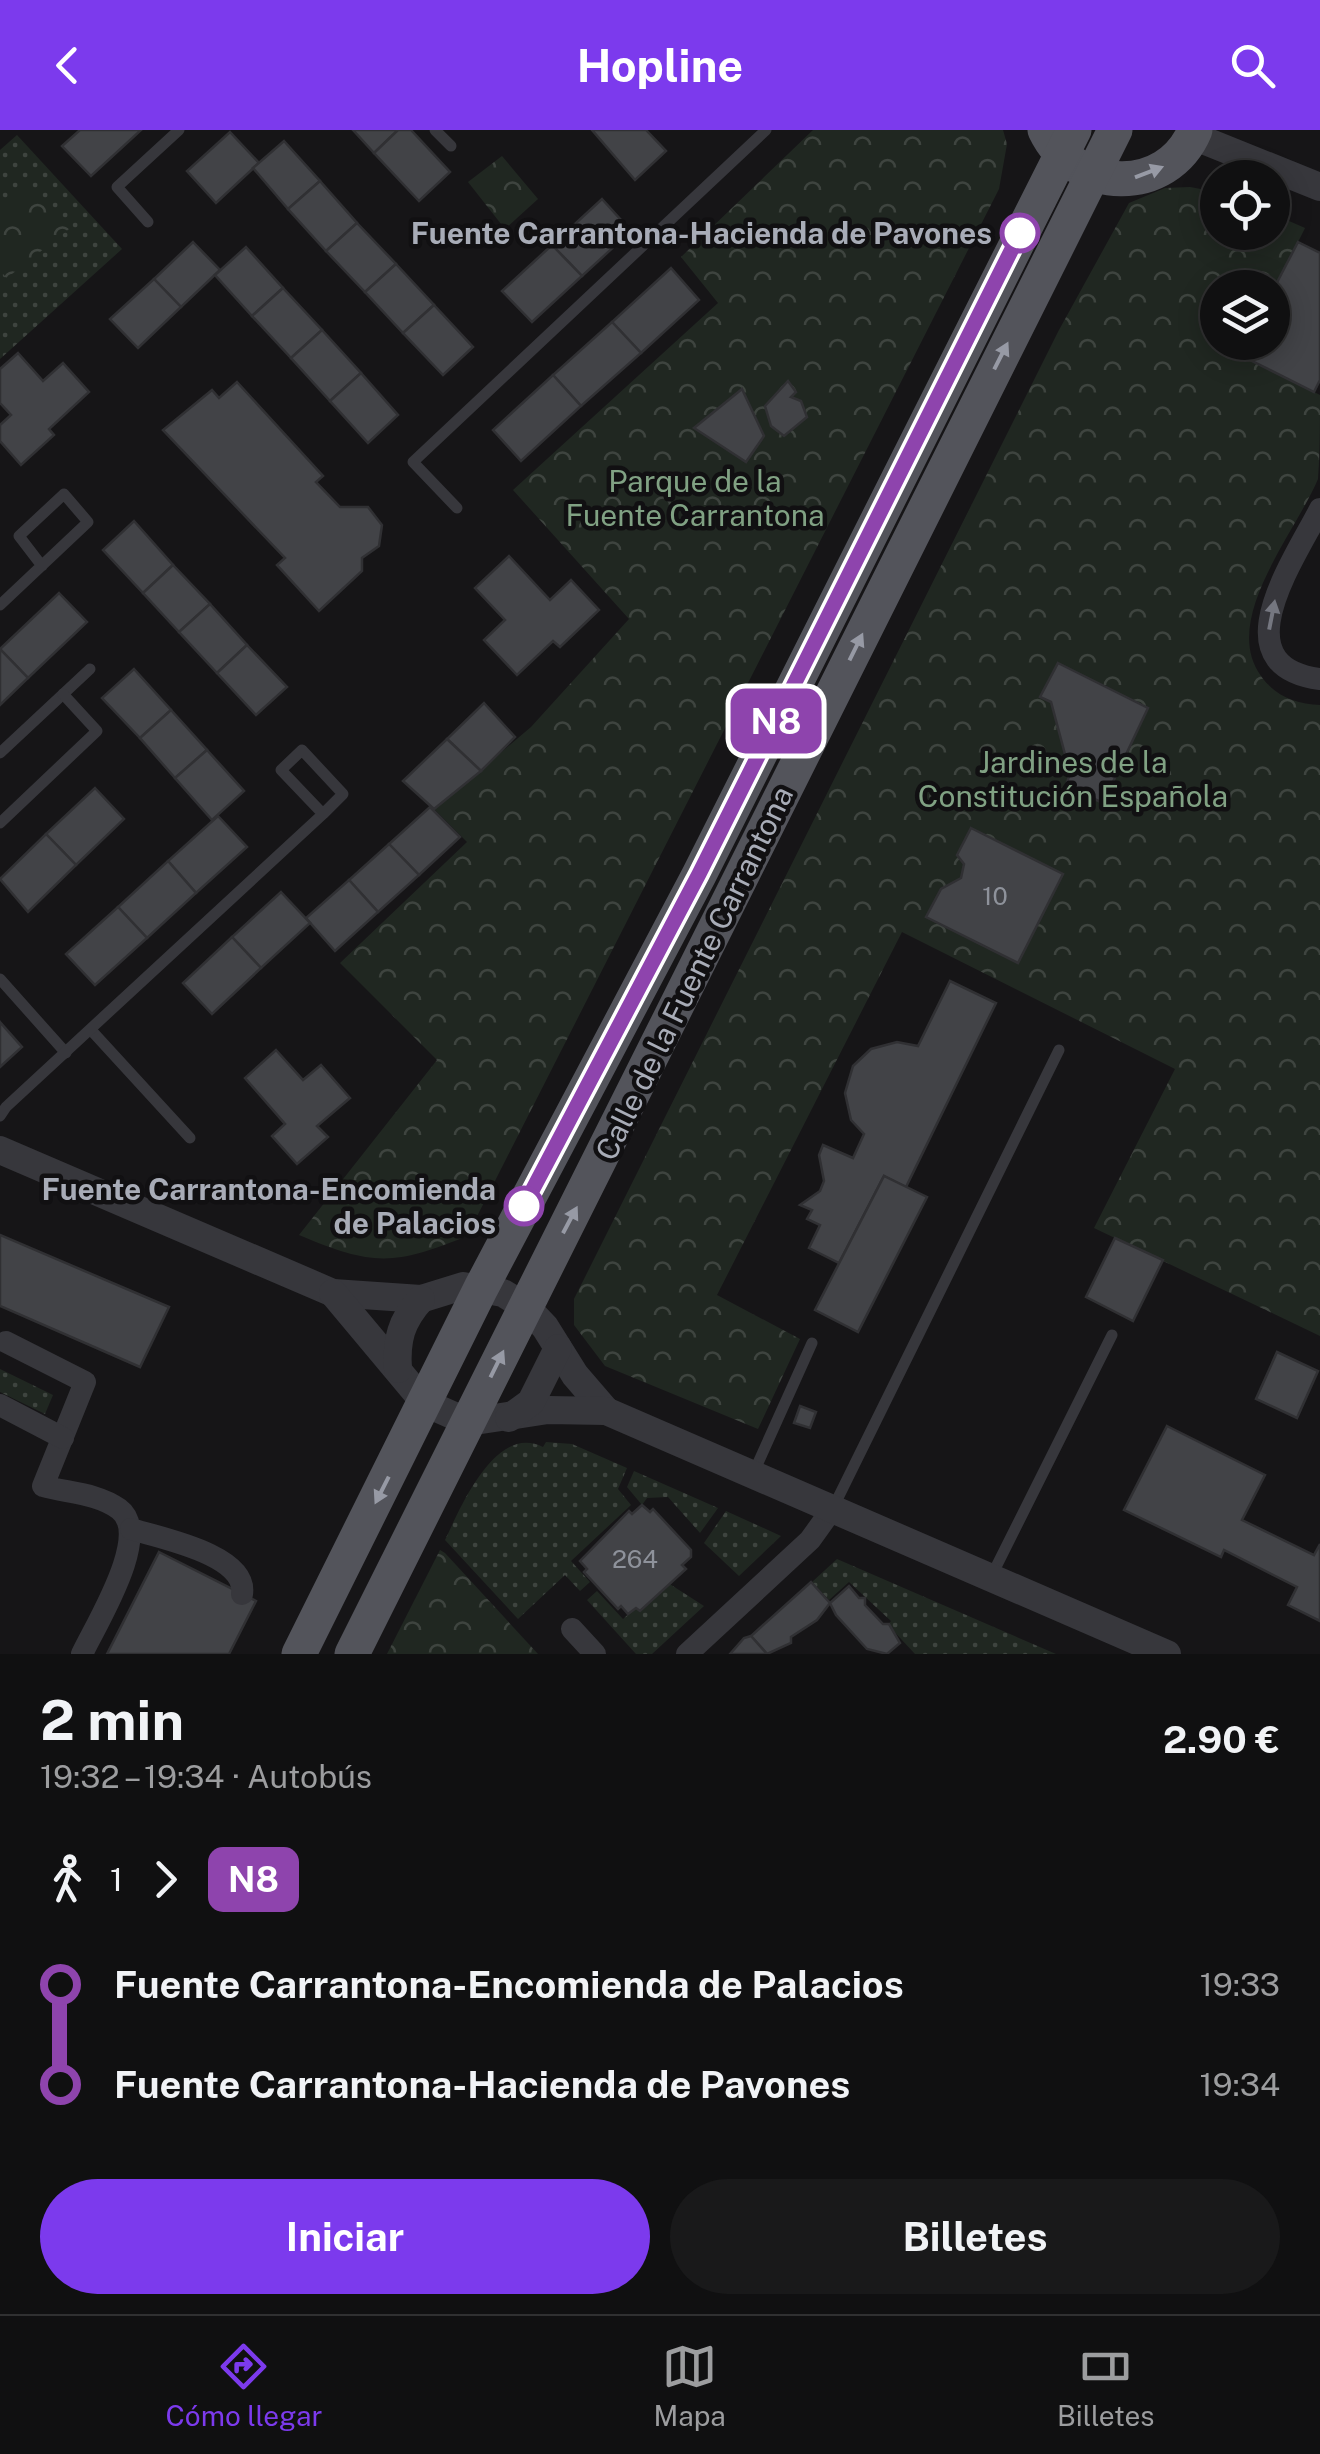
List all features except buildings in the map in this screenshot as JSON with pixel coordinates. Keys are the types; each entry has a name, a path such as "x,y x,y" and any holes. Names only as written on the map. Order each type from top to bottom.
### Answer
{"main road":[{"name":"Calle de la Fuente Carrantona","path":"352,1654 1115,130"},
{"path":"1060,138 1092,175 1110,180 1150,174 1182,152 1194,133"},
{"name":"Calle de la Fuente Carrantona","path":"300,1654 481,1288 699,874 1060,138"}],"street":[{"path":"1194,133 1320,187"},
{"path":"1320,509 1272,605 1268,628 1272,653 1293,676 1320,679"},
{"path":"0,1150 333,1293 421,1299 463,1286 481,1288 526,1307 606,1411"},
{"path":"333,1293 426,1403 468,1422 548,1410 606,1411 1167,1654"},
{"path":"398,1369 396,1346 401,1327 421,1299"},
{"path":"6,1342 85,1382 43,1486 90,1495 122,1510 131,1529 129,1554 82,1654"},
{"path":"508,1419 531,1402 558,1348"},
{"path":"0,1405 63,1438"},
{"path":"688,1654 810,1540 832,1508"},
{"path":"131,1529 179,1542 236,1569 244,1582 242,1594"},
{"path":"572,1629 595,1654"}],"lane":[{"path":"148,222 117,187 179,130"},
{"path":"435,130 451,146"},
{"path":"457,508 413,462 766,130"},
{"path":"0,605 42,566 88,522 64,494 19,536 42,566"},
{"path":"0,753 90,669"},
{"path":"0,823 97,731 63,694"},
{"path":"0,1116 323,814 343,794 302,750 281,770 323,814"},
{"path":"0,978 66,1053"},
{"path":"91,1030 190,1138"},
{"path":"832,1508 1059,1050"},
{"path":"990,1578 1112,1335"},
{"path":"753,1474 812,1343"}],"green space":[{"name":"Parque de la Fuente Carrantona","path":"813,130 1003,130 1007,144 999,189 467,1236 420,1253 383,1258 346,1252 299,1235 437,1060 340,963 467,842 434,809 531,727 629,619 513,490 718,303 681,257"},
{"path":"17,135 122,249 0,359 0,150"},
{"path":"502,156 538,199 505,229 468,182"},
{"path":"28,185 69,229 7,278 0,271 0,208"},
{"name":"Jardines de la Constitución Española","path":"1165,188 1200,189 1200,250 1290,250 1290,221 1305,228 1284,270 1200,270 1200,360 1251,360 1320,395 1318,479 1266,576 1250,629 1251,654 1267,683 1286,698 1320,705 1320,1336 1094,1228 1175,1069 902,932 717,1295 800,1339 758,1429 605,1366 574,1325 574,1299 1059,330 1129,203"},
{"path":"0,1369 53,1395 45,1414 0,1392"},
{"path":"546,1442 572,1444 627,1468 618,1489 631,1505 571,1561 590,1582 580,1591 565,1575 518,1619 445,1540 470,1491 495,1458 510,1447 526,1443 543,1447"},
{"path":"634,1471 718,1508 700,1533 668,1497 647,1498 642,1505 627,1487"},
{"path":"726,1511 781,1536 739,1576 704,1543"},
{"path":"440,1550 445,1553 538,1654 387,1654"},
{"path":"837,1559 1056,1654 915,1654 888,1625 891,1621 849,1582 829,1600 812,1582"},
{"path":"665,1581 704,1606 652,1654 636,1654 587,1600 597,1591 623,1619"}],"bus line":[{"name":"N8","path":"524,1206 699,874 1020,233"}],"place":[{"name":"Fuente Carrantona-Hacienda de Pavones","path":"1020,233"},
{"name":"Fuente Carrantona-Encomienda de Palacios","path":"524,1206"}]}
